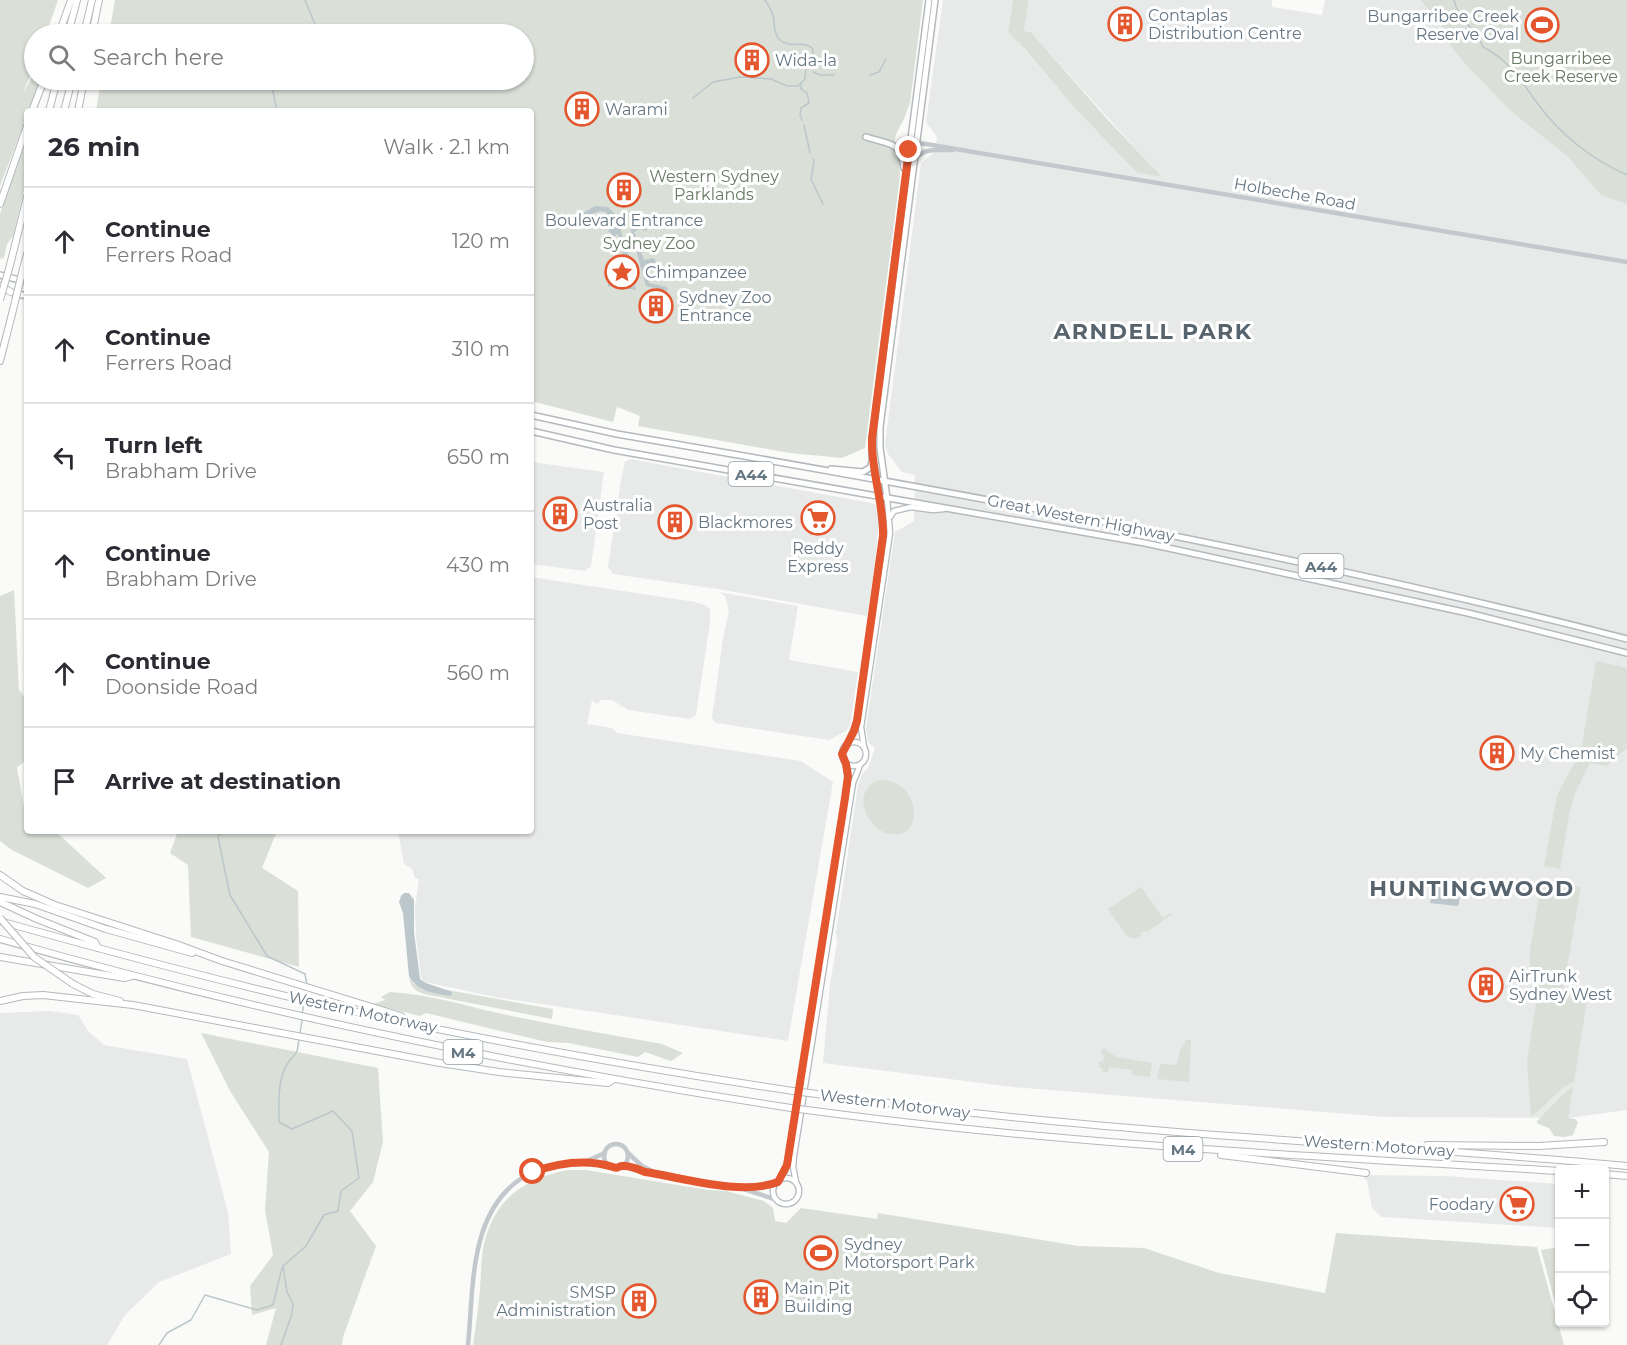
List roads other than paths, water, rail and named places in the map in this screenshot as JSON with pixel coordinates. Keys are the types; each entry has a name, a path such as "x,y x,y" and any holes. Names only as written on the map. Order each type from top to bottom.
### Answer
{"highway":[{"path":"63,24 71,0"},
{"path":"71,24 77,0"},
{"path":"87,24 93,0"},
{"path":"94,24 99,0"},
{"path":"33,108 40,90"},
{"path":"50,108 54,90"},
{"path":"65,108 69,90"},
{"path":"79,108 82,90"},
{"path":"0,204 24,134"},
{"path":"0,300 24,209"},
{"path":"0,361 24,265"},
{"path":"0,288 11,292"},
{"path":"0,875 23,891 55,905 222,961"},
{"path":"0,897 26,902 132,937 222,961 401,1016 406,1022"},
{"path":"0,902 37,920 94,942 99,948"},
{"path":"0,920 34,957 73,984 93,993 133,1005"},
{"name":"Western Motorway","path":"0,920 99,948 317,1003 570,1055 793,1091 897,1105 1085,1124 1422,1148 1627,1166"},
{"name":"Western Motorway","path":"0,939 313,1020 519,1063 791,1108 996,1133 1190,1150 1555,1171"},
{"path":"0,957 124,978 136,976"},
{"path":"0,1001 23,996 56,996 133,1005 478,1069 608,1083 615,1079"},
{"path":"1422,1148 1426,1145 1539,1146 1604,1142"},
{"path":"1190,1150 1366,1173"},
{"path":"1609,1174 1627,1176"}],"main road":[{"path":"929,0 872,439 883,536 857,721 842,754 848,780 790,1152 787,1165 773,1191 777,1200 784,1204 795,1201 799,1193 793,1167 794,1156 853,783 860,765 867,757 861,727 890,533 880,448 880,427 935,0"},
{"path":"867,137 898,149 903,156 906,175"},
{"path":"0,275 24,281"},
{"path":"11,292 24,295"},
{"name":"Great Western Highway","path":"534,416 617,434 1151,531 1433,591 1627,639"},
{"name":"Great Western Highway","path":"534,432 621,452 1145,543 1430,605 1627,653"},
{"path":"802,467 863,472 870,467 873,457"},
{"path":"890,519 894,511 902,508 946,509"},
{"path":"1430,605 1433,591"},
{"path":"847,745 856,742 864,747"},
{"path":"846,764 853,767 860,765"},
{"path":"778,1181 786,1178 796,1182"}],"street":[{"name":"Holbeche Road","path":"910,141 1627,262"},
{"name":"Holbeche Road","path":"915,159 922,153 934,149 959,149"},
{"path":"468,1345 480,1239 488,1215 511,1186 533,1172 555,1165 585,1161 605,1153 608,1147 616,1144 623,1146 642,1166 657,1174"},
{"path":"623,1166 628,1160 628,1152"},
{"path":"605,1153 608,1164"},
{"path":"585,1161 744,1189 777,1200"},
{"path":"744,1189 763,1187 778,1181"}],"waterway":[{"path":"305,0 315,24"},
{"path":"693,98 713,82 740,77 771,79 787,86 798,86 805,79 806,67 813,59 813,49 805,45 788,44 779,39 775,33 772,13 765,0"},
{"path":"1454,0 1459,13 1483,47 1514,71 1556,125 1589,154 1627,175"},
{"path":"870,75 879,72 886,59"},
{"path":"813,72 820,75 834,75"},
{"path":"801,85 801,89 807,93 809,103 801,108 802,120"},
{"path":"273,90 276,108"},
{"path":"804,125 810,153"},
{"path":"813,159 811,179 823,204"},
{"path":"220,834 218,837 230,895 267,956 305,974 307,985"},
{"path":"302,1015 304,1002"},
{"path":"300,1033 302,1020"},
{"path":"281,1345 292,1314 293,1304 287,1292 283,1266 306,1246 324,1215 338,1211 341,1191 359,1178 352,1131 333,1111 292,1129 279,1122 279,1092 282,1076 284,1069 297,1051 299,1038"},
{"path":"159,1345 167,1333 191,1320 205,1295 257,1310 273,1305 282,1268"}],"place":[{"name":"Contaplas Distribution Centre","path":"1125,24"},
{"name":"Bungarribee Creek Reserve Oval","path":"1542,25"},
{"name":"Wida-la","path":"752,60"},
{"name":"Warami","path":"582,109"},
{"name":"Boulevard Entrance","path":"624,190"},
{"name":"Chimpanzee","path":"622,272"},
{"name":"Sydney Zoo Entrance","path":"656,306"},
{"name":"Australia Post","path":"560,514"},
{"name":"Reddy Express","path":"818,518"},
{"name":"Blackmores","path":"675,522"},
{"name":"My Chemist","path":"1497,753"},
{"name":"AirTrunk Sydney West","path":"1486,985"},
{"name":"Foodary","path":"1517,1204"},
{"name":"Sydney Motorsport Park","path":"821,1253"},
{"name":"Main Pit Building","path":"761,1297"},
{"name":"SMSP Administration","path":"639,1301"}],"district":[{"name":"ARNDELL PARK","path":"1153,331"},
{"name":"HUNTINGWOOD","path":"1472,888"}],"park label":[{"name":"Bungarribee Creek Reserve","path":"1561,67"},
{"name":"Western Sydney Parklands","path":"714,185"},
{"name":"Sydney Zoo","path":"649,243"}]}
